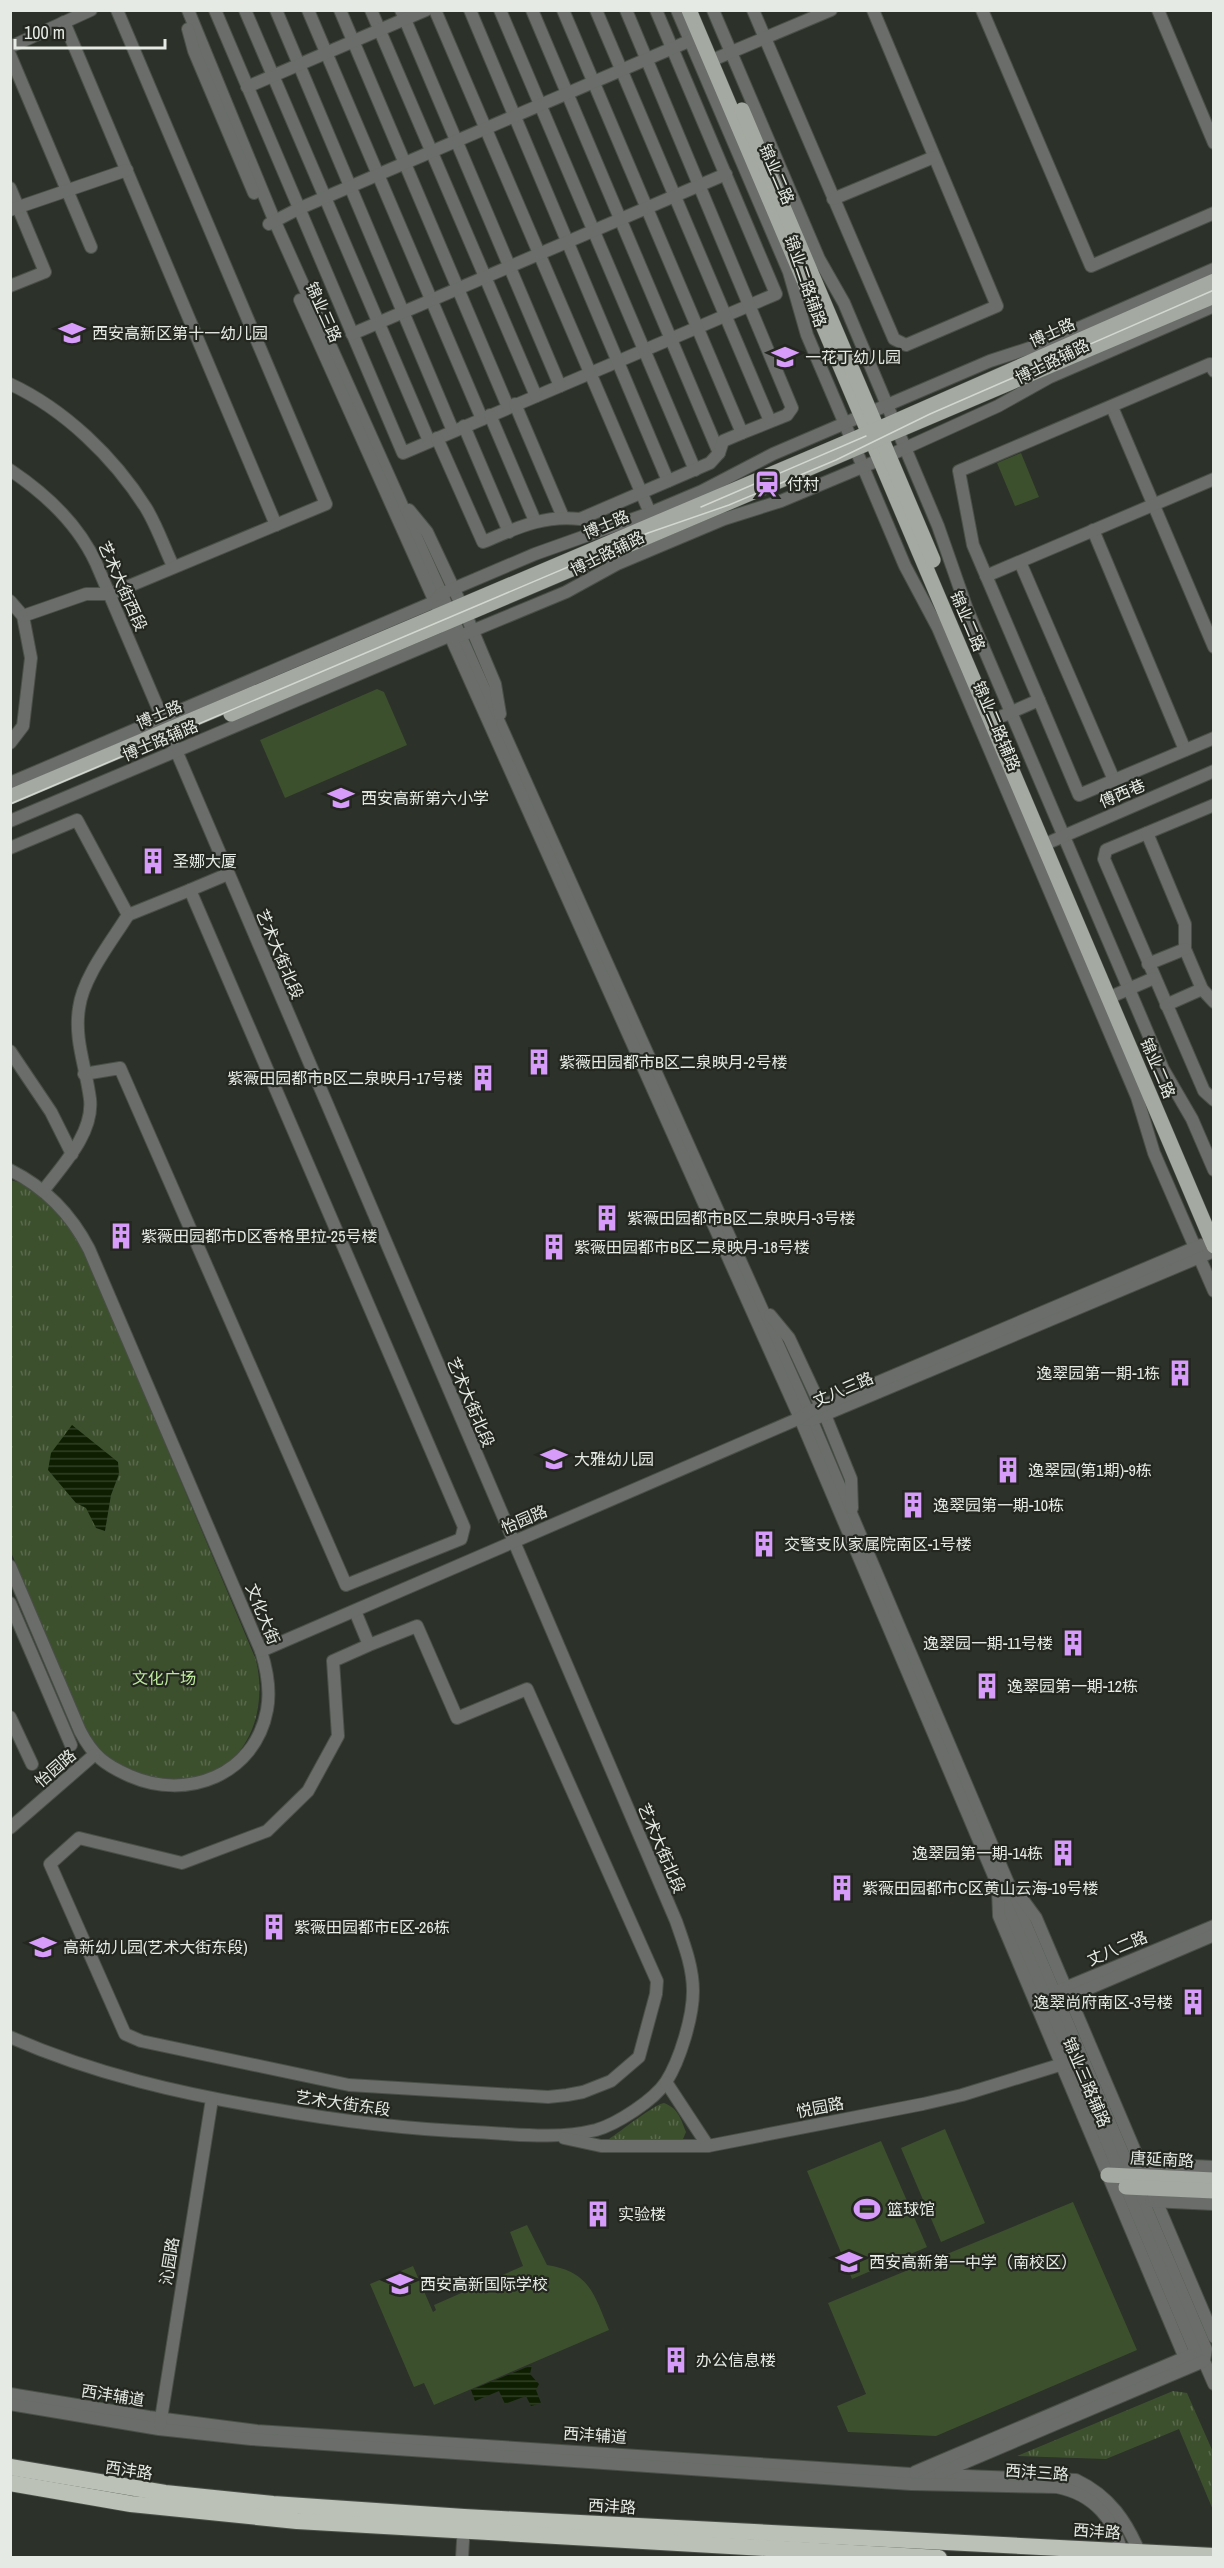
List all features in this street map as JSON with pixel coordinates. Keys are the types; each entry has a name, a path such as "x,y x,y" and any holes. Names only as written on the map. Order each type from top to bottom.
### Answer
{"highway":[{"name":"西沣路","path":"10,2468 165,2493 464,2524 939,2558"},
{"name":"西沣路","path":"10,2483 131,2504 223,2515 1141,2555 1214,2556"}],"main road":[{"name":"锦业二路","path":"689,10 695,39 720,57"},
{"name":"锦业二路","path":"700,10 866,415 1000,716 1214,1220"},
{"name":"博士路","path":"10,808 170,734 450,613 875,436 1214,281"},
{"name":"博士路","path":"896,426 1214,296"},
{"name":"博士路","path":"10,797 170,734"},
{"name":"锦业二路","path":"1118,993 1213,1245"},
{"name":"唐延南路","path":"1135,2181 1214,2180"},
{"name":"唐延南路","path":"1135,2181 1214,2191"}],"street":[{"path":"10,47 91,10"},
{"path":"23,616 86,594 110,594 326,504 117,10"},
{"name":"锦业三路","path":"183,10 194,51 450,613"},
{"name":"锦业三路","path":"188,10 271,224 450,613"},
{"path":"215,10 403,453 776,294 656,10"},
{"path":"244,10 379,322 483,542 535,521 563,517 580,519 694,470 710,463 719,453 723,441 786,415 792,408 626,10"},
{"path":"276,10 404,312 508,532"},
{"path":"309,10 432,300 535,521"},
{"path":"340,10 458,288 563,517"},
{"path":"371,10 536,396"},
{"path":"247,87 380,30 403,15 426,10"},
{"path":"435,10 650,513"},
{"path":"470,10 668,481"},
{"path":"500,10 694,470"},
{"path":"532,10 719,453"},
{"path":"563,10 742,433"},
{"path":"597,10 770,421"},
{"name":"锦业二路辅路","path":"677,10 695,39 789,272 807,335 905,566 943,639 1137,1097 1154,1153 1214,1291"},
{"name":"锦业二路辅路","path":"713,10 720,57 819,259 844,303 938,526 967,609 1000,716"},
{"path":"753,10 894,339 906,345 997,306 873,10"},
{"path":"720,57 831,10"},
{"path":"982,10 1091,266 1214,213"},
{"path":"1158,10 1214,142"},
{"path":"403,15 560,386"},
{"path":"64,22 276,525"},
{"path":"271,224 298,209 695,39"},
{"path":"10,56 91,247"},
{"path":"834,199 934,157"},
{"path":"14,209 127,170"},
{"path":"352,334 726,174"},
{"path":"10,188 14,209 45,272 10,286"},
{"name":"博士路辅路","path":"10,821 170,734 450,613 535,554 650,513 702,491 773,454 990,361 1042,344 1214,269"},
{"name":"博士路辅路","path":"450,613 472,631 566,592 626,560 724,519 781,501 884,457 998,406 1050,377 1214,306"},
{"path":"1214,371 1210,364 959,471 973,545 1079,795 1214,738"},
{"path":"10,384 29,392 70,422 110,460 146,508 173,566"},
{"path":"1112,407 1214,647"},
{"name":"艺术大街西段","path":"10,470 37,488 79,533 88,546 170,734"},
{"path":"986,576 1214,479"},
{"path":"1094,530 1185,750"},
{"path":"1020,562 1114,780"},
{"path":"10,601 23,616 31,658 23,726 10,743"},
{"path":"450,613 472,631 495,684 502,730"},
{"path":"450,613 759,1301 789,1338 813,1414 852,1515 1052,1999 1072,2061 1135,2181 1198,2355 1214,2384"},
{"path":"450,613 813,1414 1001,1880"},
{"path":"1000,716 1039,700"},
{"name":"博士路辅路","path":"10,783 170,734"},
{"name":"艺术大街北段","path":"170,734 676,1921 690,1963 693,1991 691,2019 666,2082"},
{"name":"傅西巷","path":"1053,840 1214,771"},
{"path":"1212,810 1106,850 1104,859 1204,1091 1214,1100"},
{"path":"10,848 77,820 128,915"},
{"path":"1147,833 1185,924 1185,949 1202,989 1214,1002"},
{"path":"43,1191 72,1154 87,1124 90,1101 77,1039 79,1006 85,985 128,915 228,874"},
{"path":"84,1074 120,1068 346,1585 461,1539 464,1527 190,890"},
{"path":"1148,964 1185,949"},
{"path":"1154,978 1118,993 1192,1119 1214,1170"},
{"path":"1166,1005 1202,989"},
{"path":"10,1051 51,1112 72,1154"},
{"name":"文化大街","path":"10,1170 43,1191 76,1224 89,1249 261,1651 267,1672 269,1693 263,1727 245,1754 226,1772 200,1784 164,1785 139,1780 115,1769 94,1755 80,1731 10,1566"},
{"name":"丈八三路","path":"813,1414 1213,1245"},
{"name":"怡园路","path":"261,1651 813,1414"},
{"path":"10,1603 71,1745"},
{"path":"355,1611 369,1645"},
{"path":"417,1626 457,1718 527,1689 657,1981 656,1994 639,2058 612,2081 583,2092 548,2097 349,2085 141,2041 125,2034 50,1864 79,1838 182,1863 267,1831 308,1791 338,1736 333,1661 369,1645 417,1626"},
{"path":"10,1717 32,1764"},
{"name":"怡园路","path":"11,1825 94,1755"},
{"name":"锦业三路辅路","path":"1001,1880 1036,1918 1052,1999 1072,2061"},
{"name":"丈八二路","path":"1052,1999 1214,1926"},
{"name":"丈八二路","path":"1052,1999 1214,1935"},
{"name":"锦业三路辅路","path":"1052,1999 1135,2181 1214,2337"},
{"name":"艺术大街东段","path":"10,2037 84,2066 212,2099 347,2122 414,2129 559,2137 597,2130 614,2123 654,2094 666,2082"},
{"name":"悦园路","path":"559,2137 601,2146 708,2146 933,2102 1072,2061"},
{"path":"666,2082 708,2146"},
{"name":"沁园路","path":"160,2424 212,2099"},
{"path":"1135,2181 1214,2167"},
{"path":"1135,2181 1214,2204"},
{"path":"1135,2181 1198,2355"},
{"name":"锦业三路辅路","path":"1135,2181 1198,2355"},
{"path":"934,2475 1198,2355"},
{"path":"911,2479 1198,2355"},
{"name":"西沣辅道","path":"10,2394 160,2424"},
{"name":"西沣辅道","path":"10,2404 160,2424 911,2479 934,2475 1076,2480 1093,2488 1111,2504 1126,2522 1141,2555"},
{"name":"西沣三路","path":"911,2479 1057,2487 1072,2490 1088,2498 1102,2510 1112,2525 1122,2554"},
{"path":"462,2558 464,2524"}],"green space":[{"path":"1021,453 1039,497 1015,506 997,463"},
{"path":"377,689 384,692 407,745 285,798 260,740"},
{"name":"文化广场","path":"10,1180 34,1190 44,1199 72,1231 85,1253 256,1660 259,1687 257,1712 249,1735 237,1754 220,1769 199,1778 174,1780 146,1775 120,1764 98,1747 81,1720 11,1552"},
{"path":"664,2103 673,2108 681,2118 686,2132 683,2139 609,2139 646,2113"},
{"path":"945,2129 985,2223 941,2242 901,2148"},
{"name":"篮球馆","path":"881,2141 927,2247 852,2279 807,2171"},
{"path":"1073,2202 1137,2350 936,2436 848,2432 837,2406 866,2394 828,2303"},
{"path":"527,2225 547,2265 561,2268 582,2279 594,2295 609,2330 434,2405 424,2383 414,2387 370,2284 413,2266 433,2312 436,2310 434,2305 523,2266 510,2232"},
{"path":"1173,2391 1187,2393 1213,2452 1213,2510 1179,2429 1106,2459 1017,2456"}],"shaded area":[{"path":"72,1425 118,1462 119,1474 111,1495 105,1531 96,1528 86,1508 76,1503 48,1470 51,1453"},
{"path":"532,2365 530,2374 539,2384 536,2390 541,2403 531,2406 526,2396 505,2404 499,2391 475,2401 471,2390"}],"tram line":[{"path":"10,804 648,533 729,505 836,460 930,414 1214,290"},
{"path":"701,507 866,436"}],"place":[{"name":"西安高新区第十一幼儿园","path":"72,333"},
{"name":"一花丁幼儿园","path":"785,357"},
{"name":"付村","path":"767,484"},
{"name":"西安高新第六小学","path":"341,798"},
{"name":"圣娜大厦","path":"153,861"},
{"name":"紫薇田园都市B区二泉映月-2号楼","path":"539,1062"},
{"name":"紫薇田园都市B区二泉映月-17号楼","path":"483,1078"},
{"name":"紫薇田园都市B区二泉映月-3号楼","path":"607,1218"},
{"name":"紫薇田园都市D区香格里拉-25号楼","path":"121,1236"},
{"name":"紫薇田园都市B区二泉映月-18号楼","path":"554,1247"},
{"name":"逸翠园第一期-1栋","path":"1180,1373"},
{"name":"大雅幼儿园","path":"554,1459"},
{"name":"逸翠园(第1期)-9栋","path":"1008,1470"},
{"name":"逸翠园第一期-10栋","path":"913,1505"},
{"name":"交警支队家属院南区-1号楼","path":"764,1544"},
{"name":"逸翠园一期-11号楼","path":"1073,1643"},
{"name":"逸翠园第一期-12栋","path":"987,1686"},
{"name":"逸翠园第一期-14栋","path":"1063,1853"},
{"name":"紫薇田园都市C区黄山云海-19号楼","path":"842,1888"},
{"name":"紫薇田园都市E区-26栋","path":"274,1927"},
{"name":"高新幼儿园(艺术大街东段)","path":"43,1947"},
{"name":"逸翠尚府南区-3号楼","path":"1193,2002"},
{"name":"篮球馆","path":"867,2209"},
{"name":"实验楼","path":"598,2214"},
{"name":"西安高新第一中学（南校区）","path":"849,2262"},
{"name":"西安高新国际学校","path":"400,2284"},
{"name":"办公信息楼","path":"676,2360"}]}
